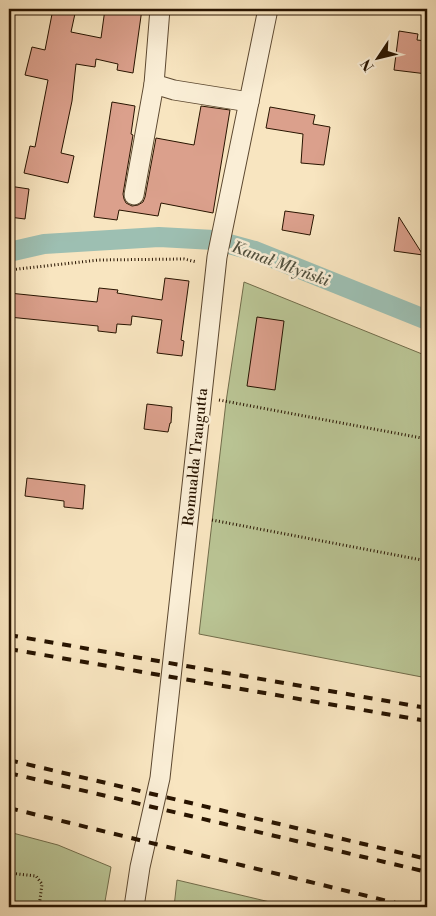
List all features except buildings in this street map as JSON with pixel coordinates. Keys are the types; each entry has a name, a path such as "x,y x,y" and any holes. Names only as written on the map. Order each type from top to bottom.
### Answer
{"street":[{"path":"134,195 154,84 160,9"},
{"name":"Romualda Traugutta","path":"134,907 140,867 160,778 217,261 268,9"},
{"path":"154,84 174,90 249,102"}],"path":[{"path":"9,270 99,260 184,259 217,261"},
{"path":"202,397 427,439"},
{"path":"212,520 427,561"},
{"path":"9,873 36,876 42,884 39,907"},
{"path":"250,907 256,907"}],"green space":[{"path":"244,282 427,356 427,678 199,634 226,402"},
{"path":"9,832 58,845 111,867 104,907 9,907"},
{"path":"177,880 291,907 174,907"}],"waterway":[{"name":"Kanał Młyński","path":"9,252 44,244 159,237 214,240 255,251 427,320"}],"railway":[{"path":"9,635 427,708"},
{"path":"9,649 427,721"},
{"path":"9,760 427,859"},
{"path":"9,773 427,872"},
{"path":"9,808 412,907"}]}
